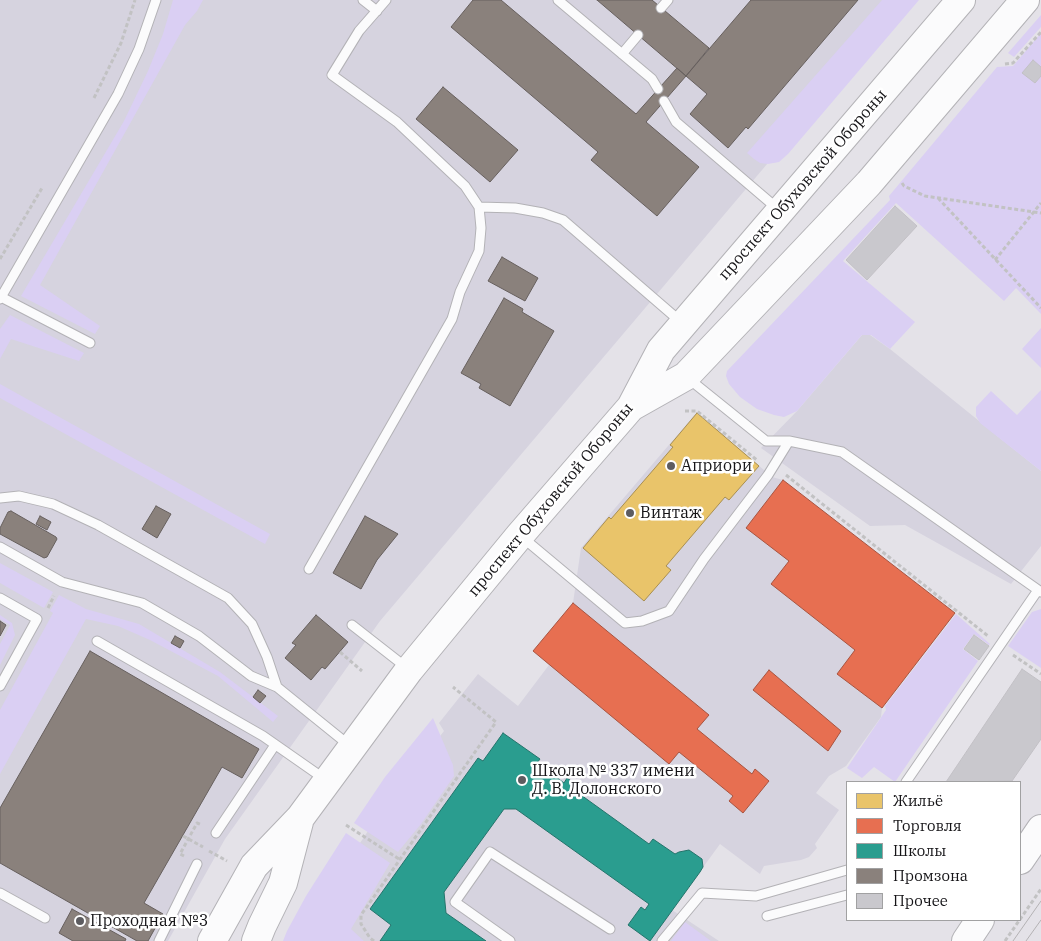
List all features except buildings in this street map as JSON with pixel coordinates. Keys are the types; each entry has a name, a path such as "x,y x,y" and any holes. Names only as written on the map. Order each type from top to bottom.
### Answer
{"main road":[{"name":"проспект Обуховской Обороны","path":"212,941 254,866 300,818 351,746 409,670 520,535 631,407 661,350 961,0"},
{"path":"631,407 686,376 869,182 1025,0"},
{"path":"256,941 283,883 300,818"},
{"path":"1021,859 1041,829"}],"lane":[{"path":"90,343 1,298 118,94 139,49 156,0"},
{"path":"363,0 376,11"},
{"path":"309,569 452,319 460,292 478,251 481,228 479,207 465,186 397,122 332,75 359,32 386,0"},
{"path":"558,0 652,79 658,89"},
{"path":"661,8 668,0"},
{"path":"622,54 638,35"},
{"path":"664,101 676,122 781,212"},
{"path":"479,207 515,208 544,213 564,220 684,324"},
{"path":"686,376 766,441 789,441 842,452 1040,591 999,645 907,781"},
{"path":"520,535 625,623 642,620 669,611 704,559 774,466 789,441"},
{"path":"0,498 19,496 54,504 98,525 228,598 252,624 267,657 277,687"},
{"path":"0,547 62,582 142,604 199,636 251,676 277,687 351,746"},
{"path":"0,598 37,619 0,686"},
{"path":"352,625 409,670"},
{"path":"97,640 262,736 326,780"},
{"path":"216,833 275,745"},
{"path":"510,941 456,902 490,852 610,929"},
{"path":"159,941 198,864"},
{"path":"662,941 702,894 756,896 846,870"},
{"path":"0,893 45,918"},
{"path":"767,916 846,896"}],"path":[{"path":"91,104 121,43 135,0"},
{"path":"899,179 904,186 925,196 1041,213"},
{"path":"0,258 44,185"},
{"path":"938,198 1041,308"},
{"path":"995,260 1041,203"},
{"path":"685,411 697,411 758,461 774,466 999,645 1041,674"},
{"path":"37,619 47,610 62,582"},
{"path":"340,652 362,671"},
{"path":"374,941 361,924 362,915 399,859 496,722 453,687"},
{"path":"198,864 180,854 198,823 216,833"},
{"path":"346,825 399,859"},
{"path":"1021,917 1041,888"},
{"path":"1005,941 1019,921"}],"shaded area":[{"path":"0,0 906,0 380,621 225,839 168,941 0,941"},
{"path":"173,0 203,0 197,11 185,25 40,285 100,326 95,334 21,296 124,121 163,34"},
{"path":"882,0 919,0 788,154 779,162 768,164 760,163 754,159 747,153"},
{"path":"1041,15 1041,27 1014,57 1008,53"},
{"path":"1041,33 1041,314 1016,288 1004,301 896,203 843,261 915,322 890,349 871,335 862,335 797,411 784,417 757,409 740,397 729,384 726,376 727,371 890,200 889,196 997,67 1013,66"},
{"path":"10,315 84,353 79,361 11,339 0,359 0,329"},
{"path":"1041,328 1041,368 1022,349"},
{"path":"862,335 870,335 890,349 1041,471 1041,546 1011,584 905,525 870,526 761,448 797,411"},
{"path":"0,384 270,534 265,544 0,398"},
{"path":"1041,390 1041,471 980,423 976,416 976,407 991,391 1017,415"},
{"path":"697,412 772,477 783,480 955,613 882,708 881,717 846,766 829,776 816,793 839,810 815,844 817,848 809,857 801,860 764,866 760,874 720,844 672,910 719,941 295,941 370,828 444,731 439,723 478,674 518,706 549,665 533,651 573,603 581,548"},
{"path":"0,563 53,592 44,608 0,583"},
{"path":"59,595 86,609 139,624 220,672 278,716 273,722 218,676 150,640 118,626 86,619 0,774 0,710 53,613 50,611"},
{"path":"1041,609 1041,668 1008,646 1032,612"},
{"path":"956,614 990,644 974,634 963,649 978,661 896,781 874,767 862,778 847,768 886,710 885,706"},
{"path":"0,615 12,623 15,635 0,665 0,644 10,625 0,619"},
{"path":"433,718 453,765 454,776 421,824 398,852 354,823 385,777"},
{"path":"346,833 390,863 351,929 364,941 283,941 306,896"},
{"path":"685,922 711,941 671,941"}],"tram line":[{"path":"1013,941 1041,901"},
{"path":"1026,941 1041,920"}],"place":[{"name":"Априори","path":"671,466"},
{"name":"Винтаж","path":"630,513"},
{"name":"Школа № 337 имени Д. В. Долонского","path":"522,780"},
{"name":"Проходная №3","path":"80,921"}]}
